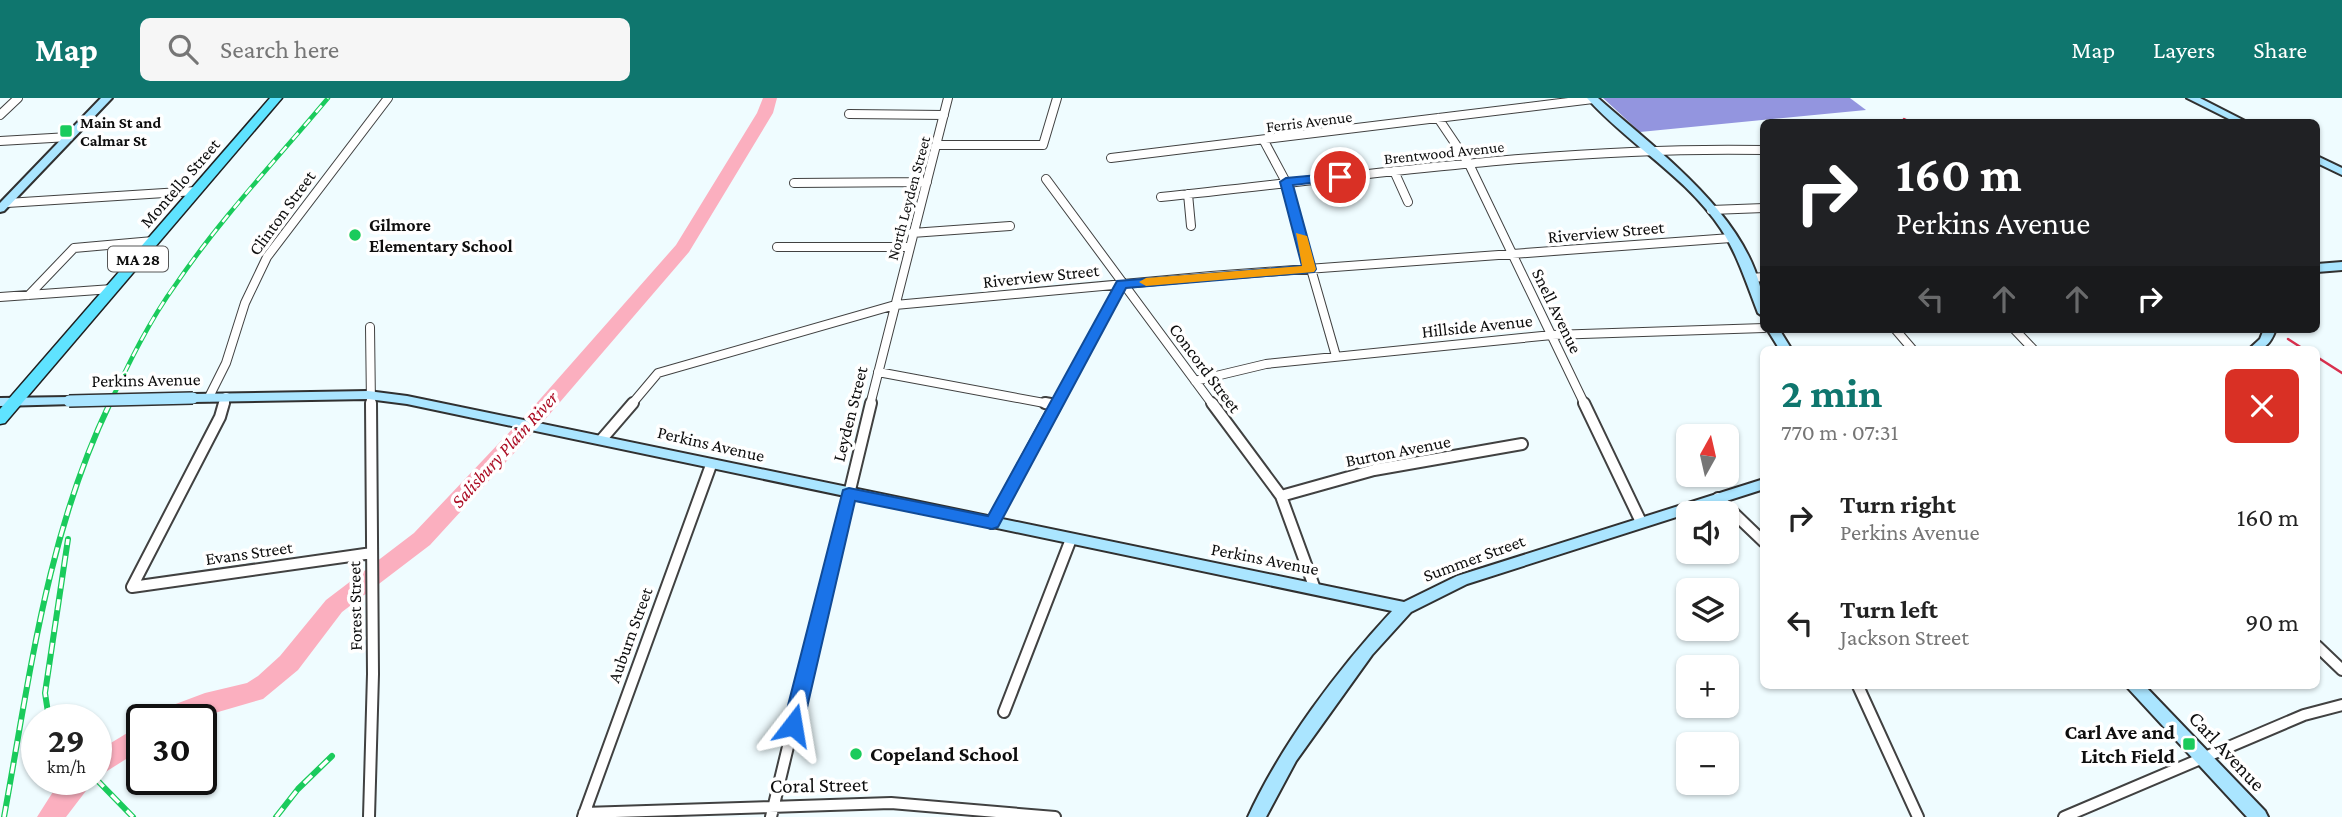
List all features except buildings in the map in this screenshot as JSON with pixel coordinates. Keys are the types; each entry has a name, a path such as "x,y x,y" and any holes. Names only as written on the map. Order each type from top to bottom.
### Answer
{"main road":[{"name":"Montello Street","path":"0,419 276,98"}],"street":[{"path":"0,115 18,98"},
{"path":"3,206 107,98"},
{"name":"Clinton Street","path":"209,397 226,363 245,303 268,257 388,98"},
{"name":"North Leyden Street","path":"895,306 948,98"},
{"path":"937,145 1042,145 1057,98"},
{"path":"2192,98 2236,119"},
{"path":"1593,99 1712,211 1731,238 1760,302"},
{"name":"Ferris Avenue","path":"1111,158 1593,99"},
{"path":"849,114 944,115"},
{"name":"Snell Avenue","path":"1438,118 1469,164 1641,522"},
{"path":"0,141 69,137"},
{"path":"1264,141 1286,182 1336,356"},
{"name":"Brentwood Avenue","path":"1161,197 1394,171 1648,149 1760,150"},
{"path":"2320,161 2342,172"},
{"path":"1394,171 1408,202"},
{"name":"Concord Street","path":"1046,179 1121,284 1281,496 1315,589"},
{"path":"794,183 927,183"},
{"path":"3,206 196,191"},
{"path":"1188,194 1191,226"},
{"path":"1712,211 1760,208"},
{"path":"912,233 1010,226"},
{"name":"Riverview Street","path":"602,439 657,373 895,306 1121,284 1731,238"},
{"path":"29,295 74,248 153,241"},
{"path":"777,247 908,247"},
{"path":"2320,268 2342,266"},
{"path":"1751,278 1760,277"},
{"path":"992,523 1121,284"},
{"path":"0,297 112,289"},
{"name":"Leyden Street","path":"772,811 895,306"},
{"name":"Forest Street","path":"369,817 372,593 368,395 370,327"},
{"name":"Hillside Avenue","path":"1195,381 1266,364 1552,335 1760,328"},
{"path":"2018,333 2030,346"},
{"path":"878,372 1056,405"},
{"name":"Perkins Avenue","path":"0,402 368,395 602,439 711,465 1405,608"},
{"name":"Evans Street","path":"226,397 220,417 132,587 372,553"},
{"name":"Burton Avenue","path":"1281,496 1374,470 1522,444"},
{"name":"Auburn Street","path":"583,815 711,465"},
{"name":"Summer Street","path":"1257,817 1290,755 1366,650 1405,608 1462,580 1760,485"},
{"path":"1718,498 1760,538"},
{"path":"1004,712 1071,539"},
{"path":"2320,649 2342,670"},
{"path":"1859,689 1918,817"},
{"name":"Carl Avenue","path":"2137,689 2259,817"},
{"path":"2064,817 2304,716 2342,705"},
{"name":"Coral Street","path":"583,815 772,811 891,803 1055,817"}],"shaded area":[{"path":"1603,98 1850,98 1866,110 1760,119 1640,132"}],"waterway":[{"name":"Salisbury Plain River","path":"205,704 254,692 267,683 289,663 334,606 422,539 541,411 683,248 765,113 770,98"},
{"path":"2288,339 2299,346"},
{"path":"2320,359 2342,373"},
{"name":"Salisbury Plain River","path":"112,756 126,746"},
{"name":"Salisbury Plain River","path":"51,817 65,795"}],"railway":[{"path":"109,405 148,327 193,260 230,212 328,98"},
{"path":"4,817 32,658 56,554 88,453 110,403"},
{"path":"47,704 45,693 68,539"},
{"path":"276,817 298,789 332,756"},
{"path":"112,795 133,817"}],"slow traffic":[{"path":"1146,282 1309,269 1300,236"}],"place":[{"name":"Main St and Calmar St","path":"66,131"},
{"name":"Gilmore Elementary School","path":"355,235"},
{"name":"Carl Ave and Litch Field","path":"2189,744"},
{"name":"Copeland School","path":"856,754"}],"route":[{"path":"793,725 849,494 992,523 1121,284 1309,269 1286,182 1340,177"}]}
